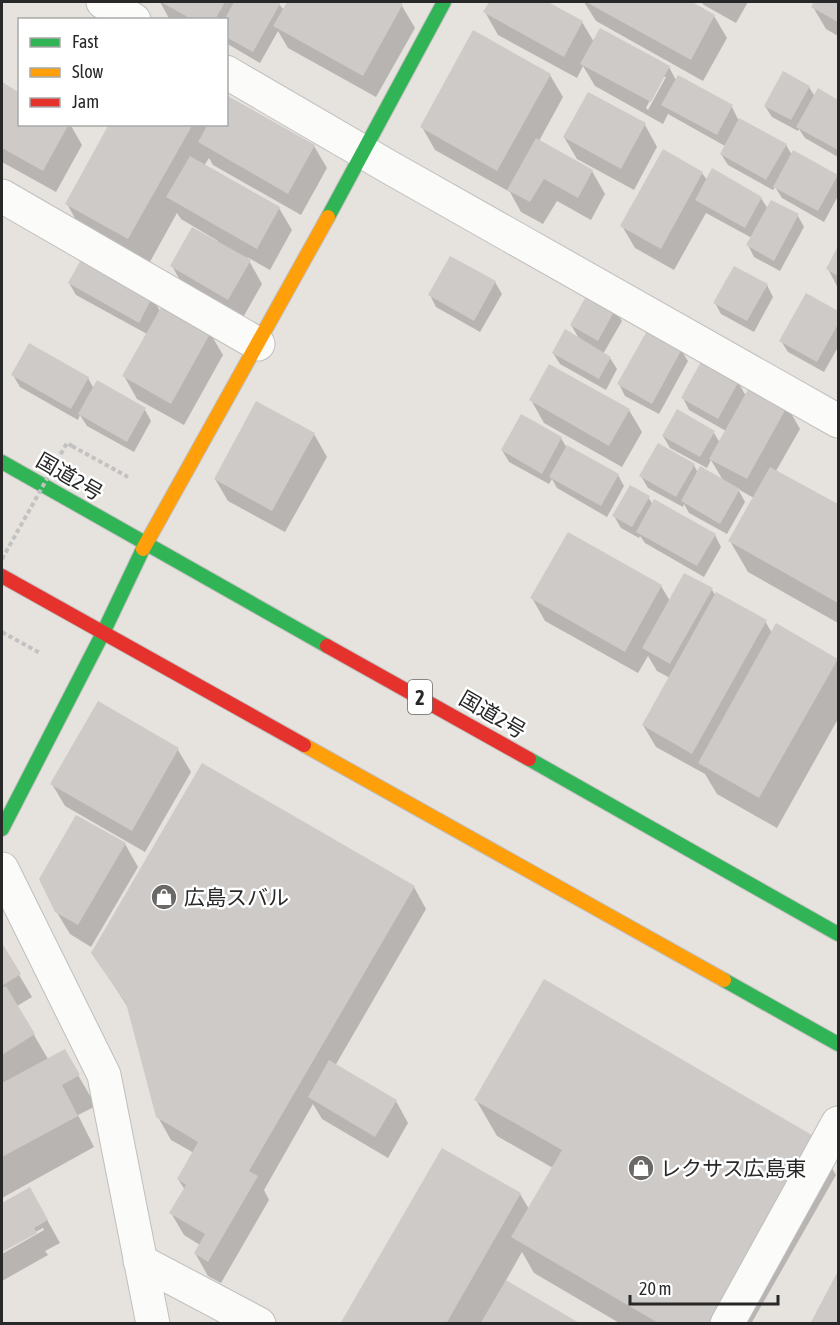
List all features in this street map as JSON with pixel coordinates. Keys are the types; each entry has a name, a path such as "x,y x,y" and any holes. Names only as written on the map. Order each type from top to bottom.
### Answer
{"main road":[{"path":"2,829 146,544 364,152 444,2"},
{"name":"国道2号","path":"2,462 838,934"},
{"path":"2,576 838,1044"}],"street":[{"path":"103,2 131,18"},
{"path":"228,73 388,167 838,421"},
{"path":"2,196 258,344"},
{"path":"2,869 104,1075 153,1323"},
{"path":"727,1323 838,1123"},
{"path":"140,1260 259,1323"}],"path":[{"path":"2,559 67,443 128,477"},
{"path":"2,632 40,653"}],"building":[{"path":"161,2 225,2 216,18 189,18"},
{"path":"234,2 281,2 253,52 228,38 228,18 225,18"},
{"path":"287,2 398,2 403,4 363,76 273,26"},
{"path":"489,2 548,2 583,21 564,57 483,12"},
{"path":"586,2 692,2 715,15 691,60"},
{"path":"814,2 838,2 838,22 811,7"},
{"path":"600,28 670,66 651,102 580,64"},
{"path":"473,30 551,74 497,171 420,127"},
{"path":"783,71 810,86 791,120 764,106"},
{"path":"678,75 733,105 717,135 661,105"},
{"path":"2,82 18,92 18,126 68,126 43,171 2,148"},
{"path":"818,88 838,100 838,150 796,127"},
{"path":"588,92 646,123 621,169 563,137"},
{"path":"228,96 315,145 288,194 198,142 207,126 228,126"},
{"path":"739,118 787,144 766,180 720,154"},
{"path":"108,126 192,126 128,239 65,204"},
{"path":"536,138 593,170 578,198 544,179 530,202 507,190"},
{"path":"663,149 703,172 661,249 620,226"},
{"path":"793,150 838,175 818,211 773,187"},
{"path":"190,156 280,207 257,249 166,197"},
{"path":"712,168 762,197 745,228 695,200"},
{"path":"771,200 799,214 774,261 746,245"},
{"path":"192,227 251,260 228,300 170,266"},
{"path":"838,246 838,276 826,269"},
{"path":"83,256 153,296 139,323 68,283"},
{"path":"450,256 496,281 474,321 428,295"},
{"path":"734,266 768,284 747,321 713,303"},
{"path":"588,293 616,308 598,341 570,325"},
{"path":"806,293 838,311 838,324 817,362 779,341"},
{"path":"163,304 211,332 171,404 122,376"},
{"path":"565,329 611,357 599,379 552,353"},
{"path":"648,329 682,349 652,404 617,384"},
{"path":"29,343 89,377 71,409 11,375"},
{"path":"702,360 739,381 718,419 681,398"},
{"path":"549,364 630,409 609,446 529,400"},
{"path":"97,380 146,408 127,442 78,414"},
{"path":"751,384 788,405 747,479 709,459"},
{"path":"256,401 315,433 272,511 214,479"},
{"path":"677,409 715,431 700,457 662,436"},
{"path":"521,414 562,437 542,474 501,450"},
{"path":"658,443 695,464 676,497 639,476"},
{"path":"567,445 619,474 601,506 549,477"},
{"path":"700,466 740,489 720,524 681,501"},
{"path":"770,467 838,504 838,603 728,541"},
{"path":"630,485 650,496 632,527 612,516"},
{"path":"654,499 716,534 697,566 636,532"},
{"path":"568,532 662,585 625,652 530,598"},
{"path":"684,573 713,588 670,664 642,648"},
{"path":"716,592 767,620 692,754 642,725"},
{"path":"776,623 838,659 759,798 698,763"},
{"path":"98,701 179,748 132,831 50,784"},
{"path":"202,763 415,886 249,1171 258,1176 208,1262 194,1253 205,1234 169,1213 186,1185 177,1179 198,1142 156,1117 126,1003 91,953"},
{"path":"76,815 126,843 78,925 55,912 39,879"},
{"path":"2,943 21,974 2,986"},
{"path":"544,979 817,1138 710,1324 660,1324 511,1237 562,1150 474,1100"},
{"path":"6,986 35,1034 2,1055 2,988"},
{"path":"65,1049 80,1075 62,1085 78,1116 2,1157 2,1083"},
{"path":"329,1060 397,1100 375,1137 308,1097"},
{"path":"442,1148 521,1193 446,1324 340,1324"},
{"path":"30,1187 48,1220 34,1228 37,1233 2,1252 2,1203"},
{"path":"838,1271 838,1324 810,1324"},
{"path":"506,1280 581,1324 480,1324"}],"traffic: fast":[{"path":"328,217 444,2"},
{"path":"2,462 327,646"},
{"path":"2,829 103,633 143,549"},
{"path":"529,759 838,934"},
{"path":"724,980 838,1044"}],"traffic: slow":[{"path":"143,549 328,217"},
{"path":"304,745 724,980"}],"traffic: jam":[{"path":"2,576 304,745"},
{"path":"327,646 529,759"}],"place":[{"name":"広島スバル","path":"164,897"},
{"name":"レクサス広島東","path":"641,1168"}]}
